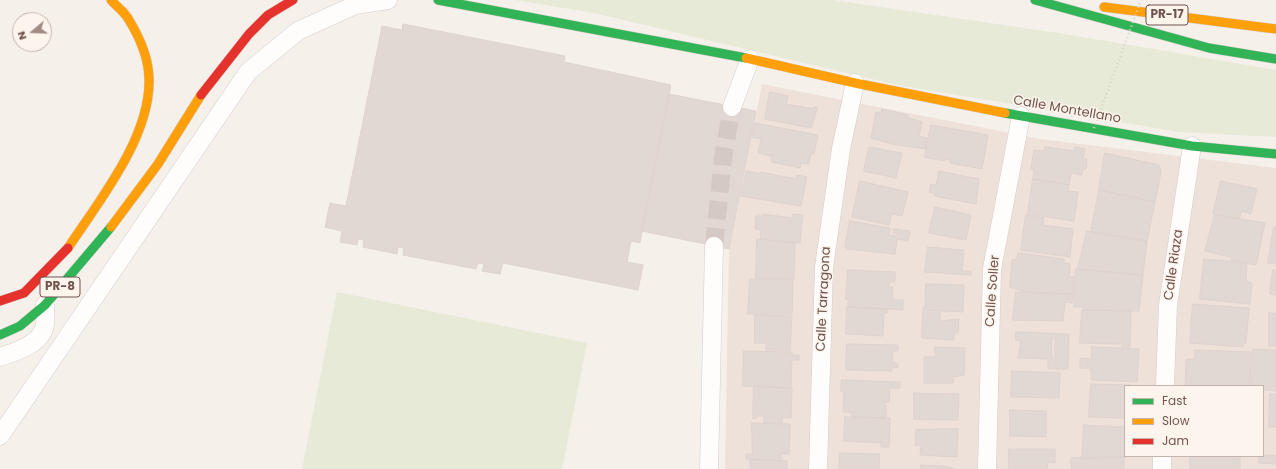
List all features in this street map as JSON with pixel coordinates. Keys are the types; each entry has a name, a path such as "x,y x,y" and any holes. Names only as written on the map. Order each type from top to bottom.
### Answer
{"main road":[{"name":"PR-8","path":"0,301 24,293 68,248 125,158 146,109 150,85 147,61 131,22 111,0"},
{"name":"PR-8","path":"0,335 20,326 45,305 111,227 158,164 202,93 249,34 268,15 293,0"},
{"name":"Calle Montellano","path":"438,0 750,59 855,83 1021,116 1192,146 1276,154"},
{"path":"1034,0 1209,48 1276,59"},
{"name":"PR-17","path":"1057,0 1276,29"}],"street":[{"path":"0,436 248,72 298,31 355,5 388,0"},
{"path":"732,107 750,59"},
{"name":"Calle Tarragona","path":"818,469 824,267 840,149 855,83"},
{"name":"Calle Soller","path":"987,469 992,269 1021,116"},
{"name":"Calle Riaza","path":"1165,385 1168,305 1192,146"},
{"path":"709,469 714,246"},
{"path":"0,357 22,349 36,341 45,326 45,305"},
{"path":"1162,457 1162,469"}],"path":[{"path":"1094,128 1142,0"}],"shaded area":[{"path":"762,84 1040,139 1276,168 1276,469 725,469 729,251"}],"green space":[{"path":"515,0 833,0 1065,34 1276,70 1276,137 1179,132 897,85 594,13"},
{"path":"337,292 587,343 562,469 302,469"}],"building":[{"path":"403,24 565,56 564,62 671,85 640,243 631,241 627,262 643,265 638,290 503,263 500,274 482,271 484,264 478,263 476,269 403,255 404,248 398,247 397,254 363,247 364,240 358,239 357,245 340,242 342,231 325,227 330,203 346,206 382,26 402,30"},
{"path":"770,92 788,96 786,104 814,109 814,107 818,107 811,128 765,119"},
{"path":"669,94 756,111 729,249 642,231"},
{"path":"882,109 908,115 908,118 922,122 919,136 927,138 925,149 892,144 871,138 876,112 881,113"},
{"path":"755,123 818,135 814,154 811,153 809,164 801,163 800,168 772,162 771,156 758,153 761,139 752,137"},
{"path":"931,125 988,135 982,169 950,163 950,160 945,159 944,161 925,157"},
{"path":"869,147 902,153 896,178 864,171"},
{"path":"1045,147 1074,151 1075,147 1085,149 1083,159 1087,159 1086,169 1083,169 1082,175 1071,173 1069,185 1033,179 1034,170 1031,169 1034,150 1044,151"},
{"path":"1105,153 1159,165 1161,172 1155,202 1099,190"},
{"path":"747,171 796,179 797,175 807,177 801,206 741,196"},
{"path":"939,171 979,179 976,204 934,196 935,193 929,192 931,184 936,185"},
{"path":"1033,179 1069,185 1068,191 1078,192 1074,221 1028,214"},
{"path":"860,181 908,192 902,216 892,214 889,225 852,217"},
{"path":"1221,181 1257,189 1251,214 1242,211 1239,219 1213,214"},
{"path":"1099,190 1155,202 1147,241 1091,232"},
{"path":"935,207 971,215 966,240 929,233"},
{"path":"763,214 792,218 793,214 803,215 800,243 760,239 761,230 755,229 756,216 763,216"},
{"path":"1026,215 1044,218 1043,225 1073,229 1070,257 1021,250"},
{"path":"1215,215 1265,223 1256,265 1231,260 1231,257 1205,251"},
{"path":"850,221 890,228 889,235 897,236 897,234 893,233 893,229 910,231 908,241 897,239 895,254 848,249 845,247"},
{"path":"1274,227 1276,228 1276,264 1268,263"},
{"path":"1087,231 1147,241 1143,275 1078,269"},
{"path":"757,239 795,243 794,279 756,278"},
{"path":"928,247 964,250 962,271 971,271 971,275 925,272"},
{"path":"1018,253 1064,259 1064,263 1070,264 1069,276 1074,277 1073,294 1024,292 1010,287 1012,260 1017,259"},
{"path":"1204,259 1247,263 1246,282 1252,283 1250,304 1200,299"},
{"path":"1076,269 1143,275 1139,311 1083,310 1083,307 1074,307"},
{"path":"848,270 895,272 895,282 889,282 888,287 893,287 892,300 903,300 903,310 848,307 848,299 846,299"},
{"path":"1273,270 1276,271 1276,295 1270,294"},
{"path":"750,279 793,280 792,314 748,314"},
{"path":"926,284 964,285 963,312 923,310 923,307 925,307"},
{"path":"1016,292 1073,294 1072,303 1065,302 1063,321 1013,320"},
{"path":"1193,304 1249,308 1246,343 1243,343 1243,347 1190,343"},
{"path":"847,307 887,309 887,313 884,313 883,336 846,334"},
{"path":"1082,310 1131,311 1130,347 1122,347 1122,344 1080,343"},
{"path":"923,312 940,312 940,321 959,319 958,333 954,333 954,340 922,338"},
{"path":"1269,313 1276,313 1276,346 1269,346"},
{"path":"755,315 792,316 790,350 766,350 766,343 755,343"},
{"path":"1016,332 1069,334 1068,369 1048,369 1048,359 1018,358 1021,341 1016,340","holes":["1052,339 1055,339 1055,358 1052,358"]},
{"path":"847,344 898,345 898,351 893,351 892,362 898,364 898,368 892,367 892,371 846,370"},
{"path":"935,347 965,348 964,375 953,377 953,383 924,383 924,357 935,357"},
{"path":"1092,347 1139,349 1137,382 1091,380 1091,368 1080,368 1080,358 1091,359"},
{"path":"1253,349 1276,350 1276,391 1264,390 1264,385 1252,385"},
{"path":"1195,350 1251,352 1250,385 1185,385 1186,359 1195,359"},
{"path":"744,351 792,352 792,355 799,355 799,360 792,360 791,388 743,386"},
{"path":"1012,371 1060,373 1059,398 1011,397"},
{"path":"842,380 900,382 900,388 890,388 889,402 884,402 884,405 886,405 886,418 852,417 852,412 843,412 844,391 841,391"},
{"path":"1091,384 1130,385 1124,385 1124,418 1089,417"},
{"path":"754,386 792,388 791,418 782,418 782,424 764,423 764,416 756,416 756,419 753,418"},
{"path":"914,393 959,394 958,420 914,419"},
{"path":"1270,394 1276,394 1276,427 1269,427"},
{"path":"1010,410 1046,411 1046,437 1010,436"},
{"path":"845,417 890,418 889,447 881,447 881,443 844,441"},
{"path":"752,423 790,424 789,454 781,454 781,461 746,459 746,454 752,454"},
{"path":"1084,425 1124,427 1124,457 1127,457 1082,459"},
{"path":"958,429 957,457 920,455 921,445 915,445 916,430"},
{"path":"1009,449 1055,449 1055,463 1048,462 1047,469 1009,469"},
{"path":"840,453 880,454 879,469 839,469"},
{"path":"1264,455 1276,455 1276,464 1259,463 1259,457 1264,457"},
{"path":"1124,457 1124,469 1071,469 1071,458"},
{"path":"1190,457 1240,457 1240,469 1190,469"},
{"path":"750,459 787,461 787,469 751,469"},
{"path":"921,465 944,466 955,469 921,469"}],"tunnel":[{"path":"714,246 723,158 732,107"}],"traffic: fast":[{"path":"438,0 746,58"},
{"path":"1035,0 1209,48 1276,59"},
{"path":"1005,113 1192,146 1276,154"},
{"path":"0,335 20,326 45,305 111,227"}],"traffic: slow":[{"path":"68,248 108,189 132,146 141,124 147,102 149,72 143,49 137,34 127,17 111,0"},
{"path":"1104,7 1276,29"},
{"path":"746,58 855,83 1005,113"},
{"path":"111,227 158,164 201,95"}],"traffic: jam":[{"path":"201,95 249,34 268,15 293,0"},
{"path":"0,301 24,293 68,248"}]}
